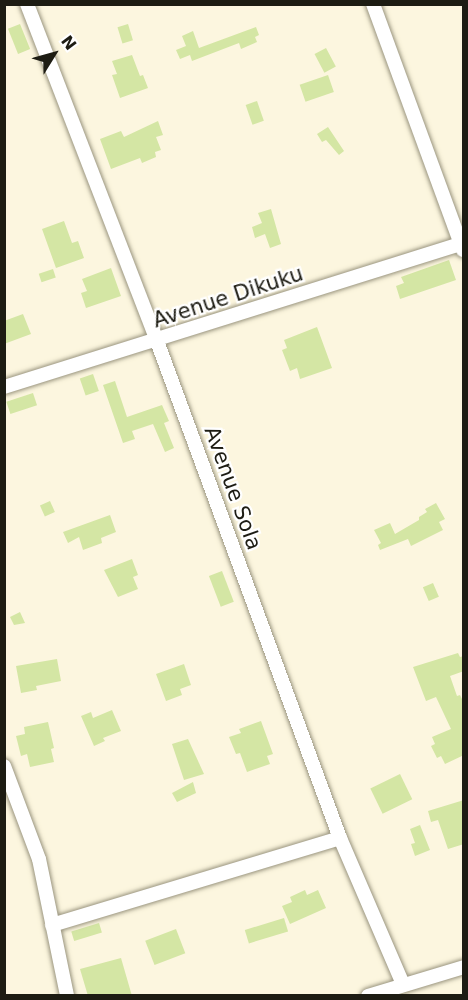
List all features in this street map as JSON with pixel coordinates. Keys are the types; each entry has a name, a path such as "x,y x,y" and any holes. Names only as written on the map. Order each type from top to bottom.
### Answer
{"street":[{"name":"Avenue Sola","path":"27,4 157,341 340,838 403,984"},
{"path":"373,4 462,247"},
{"name":"Avenue Dikuku","path":"4,387 462,247"},
{"path":"4,766 35,843 67,996"},
{"path":"52,925 340,838"},
{"path":"368,996 464,967"}],"building":[{"path":"20,24 30,49 18,54 8,29"},
{"path":"128,24 133,40 122,43 117,27"},
{"path":"256,27 259,35 255,37 257,42 241,49 239,43 192,61 190,55 180,59 176,50 186,46 182,36 193,31 199,48"},
{"path":"326,48 336,67 324,73 315,54"},
{"path":"132,55 140,76 143,75 148,88 120,98 112,75 117,74 112,61"},
{"path":"328,75 334,92 305,102 300,85"},
{"path":"257,101 264,121 252,125 246,105"},
{"path":"158,121 163,135 156,137 161,150 155,152 156,157 142,163 140,158 111,169 100,139 121,131 124,137"},
{"path":"328,127 344,151 339,155 326,140 322,142 317,134"},
{"path":"271,209 281,244 270,248 265,234 255,238 252,227 262,223 258,213"},
{"path":"64,221 72,243 78,241 84,258 56,268 42,229"},
{"path":"449,260 456,280 400,299 396,286 404,283 401,277"},
{"path":"111,268 121,296 86,308 81,293 87,291 82,279"},
{"path":"53,269 56,278 42,282 39,274"},
{"path":"23,314 31,334 4,344 4,321"},
{"path":"317,327 332,368 300,379 297,368 290,371 282,350 287,348 284,340"},
{"path":"93,374 99,391 86,396 80,379"},
{"path":"115,381 127,417 162,405 169,421 164,423 174,448 165,452 153,424 132,431 135,439 123,443 103,385"},
{"path":"33,393 37,405 10,414 6,402"},
{"path":"50,501 55,512 45,516 40,505"},
{"path":"436,503 445,519 439,522 443,530 411,546 408,539 380,550 378,545 381,543 374,530 390,523 395,534 419,520 419,517 427,512 425,509"},
{"path":"110,515 116,532 101,538 102,543 83,550 79,537 68,543 63,532"},
{"path":"132,559 138,575 133,577 138,589 118,597 104,570"},
{"path":"222,571 234,602 221,607 209,576"},
{"path":"433,583 439,597 429,601 423,587"},
{"path":"20,612 25,623 14,625 10,617"},
{"path":"458,653 460,657 464,656 464,671 450,676 457,696 460,695 464,703 464,755 445,764 441,756 437,758 431,746 435,744 432,737 451,729 436,697 426,701 413,667"},
{"path":"57,659 61,681 36,686 37,690 21,693 16,666"},
{"path":"184,664 191,685 180,689 182,695 166,701 156,674"},
{"path":"112,710 121,731 103,738 105,741 94,746 81,716 91,712 93,718"},
{"path":"261,721 273,754 267,756 270,764 247,772 240,753 236,754 229,737 241,733 239,729"},
{"path":"48,722 54,748 51,749 54,762 30,767 27,754 21,756 16,736 25,734 24,727"},
{"path":"188,739 204,774 184,780 172,744"},
{"path":"400,774 412,799 383,814 370,788"},
{"path":"193,782 196,793 177,802 172,793"},
{"path":"464,800 464,844 448,849 438,820 431,822 428,811"},
{"path":"420,825 430,850 415,856 411,844 415,843 410,829"},
{"path":"305,890 307,895 318,890 326,908 290,924 282,906 292,902 290,897"},
{"path":"284,918 288,931 249,943 245,930"},
{"path":"99,923 102,933 74,941 71,931"},
{"path":"176,929 185,953 155,965 145,941"},
{"path":"121,958 132,996 88,996 80,969"}]}
